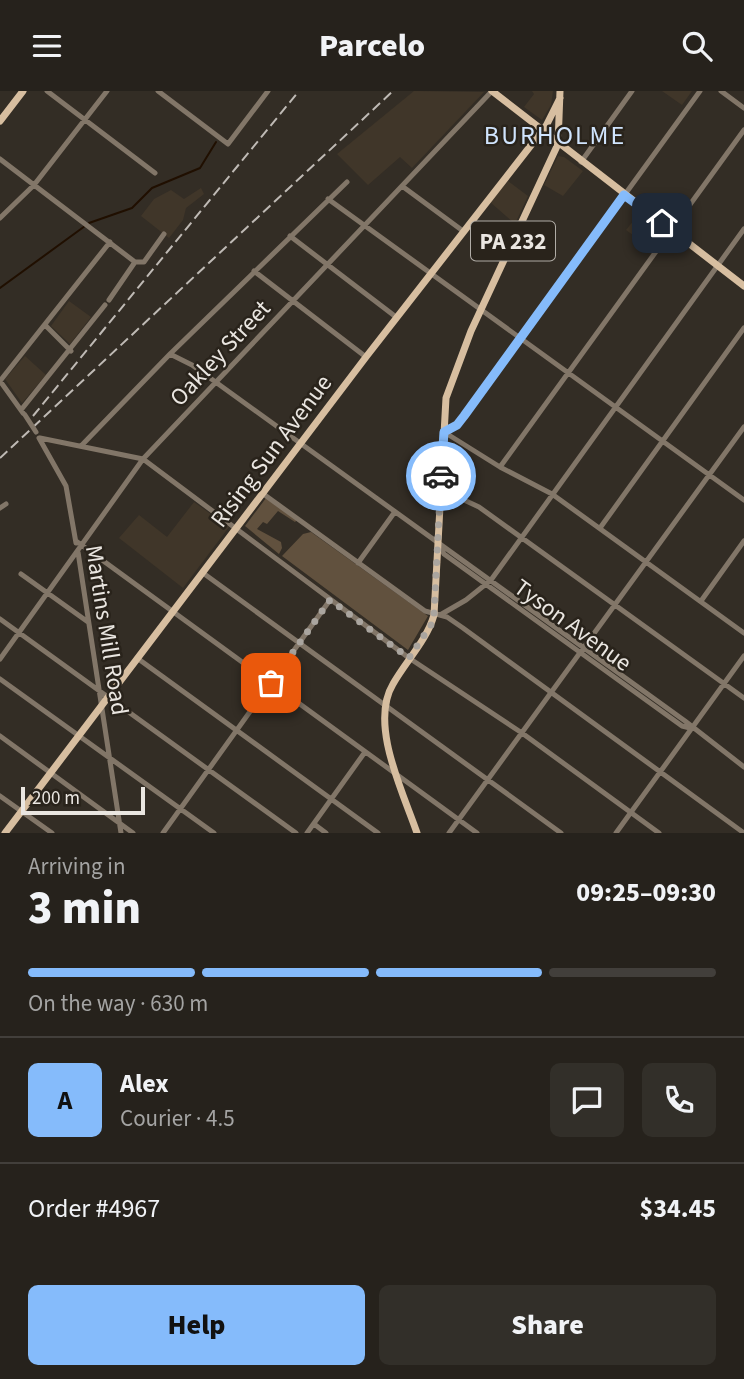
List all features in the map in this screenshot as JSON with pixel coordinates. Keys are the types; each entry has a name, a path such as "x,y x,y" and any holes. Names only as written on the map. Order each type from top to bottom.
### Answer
{"main road":[{"path":"0,121 23,91"},
{"path":"492,91 744,286"},
{"name":"Rising Sun Avenue","path":"5,833 396,317 542,131 553,116 561,93"},
{"name":"PA 232","path":"417,833 387,743 385,706 388,692 431,625 434,615 448,393 481,309 558,144 561,93"}],"street":[{"path":"47,91 155,173"},
{"path":"0,218 34,185 107,91"},
{"path":"158,91 228,144 268,91"},
{"name":"Oakley Street","path":"0,659 78,546 144,459 492,91"},
{"path":"581,162 632,91"},
{"path":"700,91 457,425 444,432 500,467 552,494 744,633"},
{"path":"721,91 744,108"},
{"path":"500,467 744,130"},
{"path":"0,159 135,262 145,262 164,235"},
{"path":"81,446 170,354 347,182"},
{"path":"402,186 463,232"},
{"path":"328,199 744,500"},
{"path":"434,615 448,612 489,582 744,229"},
{"path":"290,236 396,317"},
{"path":"0,381 46,327 110,242"},
{"path":"23,413 135,262"},
{"path":"254,271 366,357"},
{"path":"46,327 71,351"},
{"path":"600,528 744,328"},
{"name":"Tyson Avenue","path":"170,354 217,383 439,545 444,554 489,582 744,767"},
{"name":"Martins Mill Road","path":"0,381 38,435 66,486 78,546 121,833"},
{"path":"449,833 744,427"},
{"path":"38,435 144,459 409,658 522,733 659,833"},
{"path":"262,493 415,604 434,615 447,617 463,628 744,833"},
{"path":"440,498 468,501 744,698"},
{"path":"0,508 6,503"},
{"path":"358,563 394,513"},
{"path":"701,601 744,541"},
{"path":"78,546 172,611 477,833"},
{"path":"21,573 88,622"},
{"path":"202,573 561,833"},
{"path":"163,833 330,600"},
{"path":"0,619 296,833"},
{"path":"616,833 744,656"},
{"path":"137,658 378,833"},
{"path":"0,678 214,833"},
{"path":"0,736 133,833"},
{"path":"307,833 365,752"},
{"path":"0,796 52,833"},
{"path":"314,824 326,833"}],"shaded area":[{"path":"414,91 484,92 412,168 400,157 368,185 337,154"},
{"path":"532,91 553,91 551,105 542,120 524,107 534,94"},
{"path":"662,91 692,91 682,105"},
{"path":"558,156 564,157 583,171 563,196 544,185"},
{"path":"508,181 528,196 515,224 490,202"},
{"path":"201,188 204,194 186,208 183,220 169,238 141,216 154,199 171,190 184,199"},
{"path":"638,215 663,233 652,249 626,230"},
{"path":"69,301 91,317 70,344 51,326"},
{"path":"25,356 46,375 22,403 5,379"},
{"path":"266,498 297,520 295,522 278,511 267,524 263,522 257,529 281,542 279,554 245,526"},
{"path":"194,502 229,527 183,588 119,538 139,515 167,537"},
{"path":"311,532 428,616 408,650 282,556 303,534"}],"waterway":[{"path":"89,223 132,208 152,188 200,168 216,142"},
{"path":"0,288 85,226"}],"railway":[{"path":"33,416 299,91"},
{"path":"0,458 393,91"}],"way so far":[{"path":"271,683 330,600 409,658 431,625 434,615 441,476"}],"district":[{"name":"BURHOLME","path":"555,135"}],"route":[{"path":"441,476 444,432 457,425 464,416 624,195 662,223"}]}
